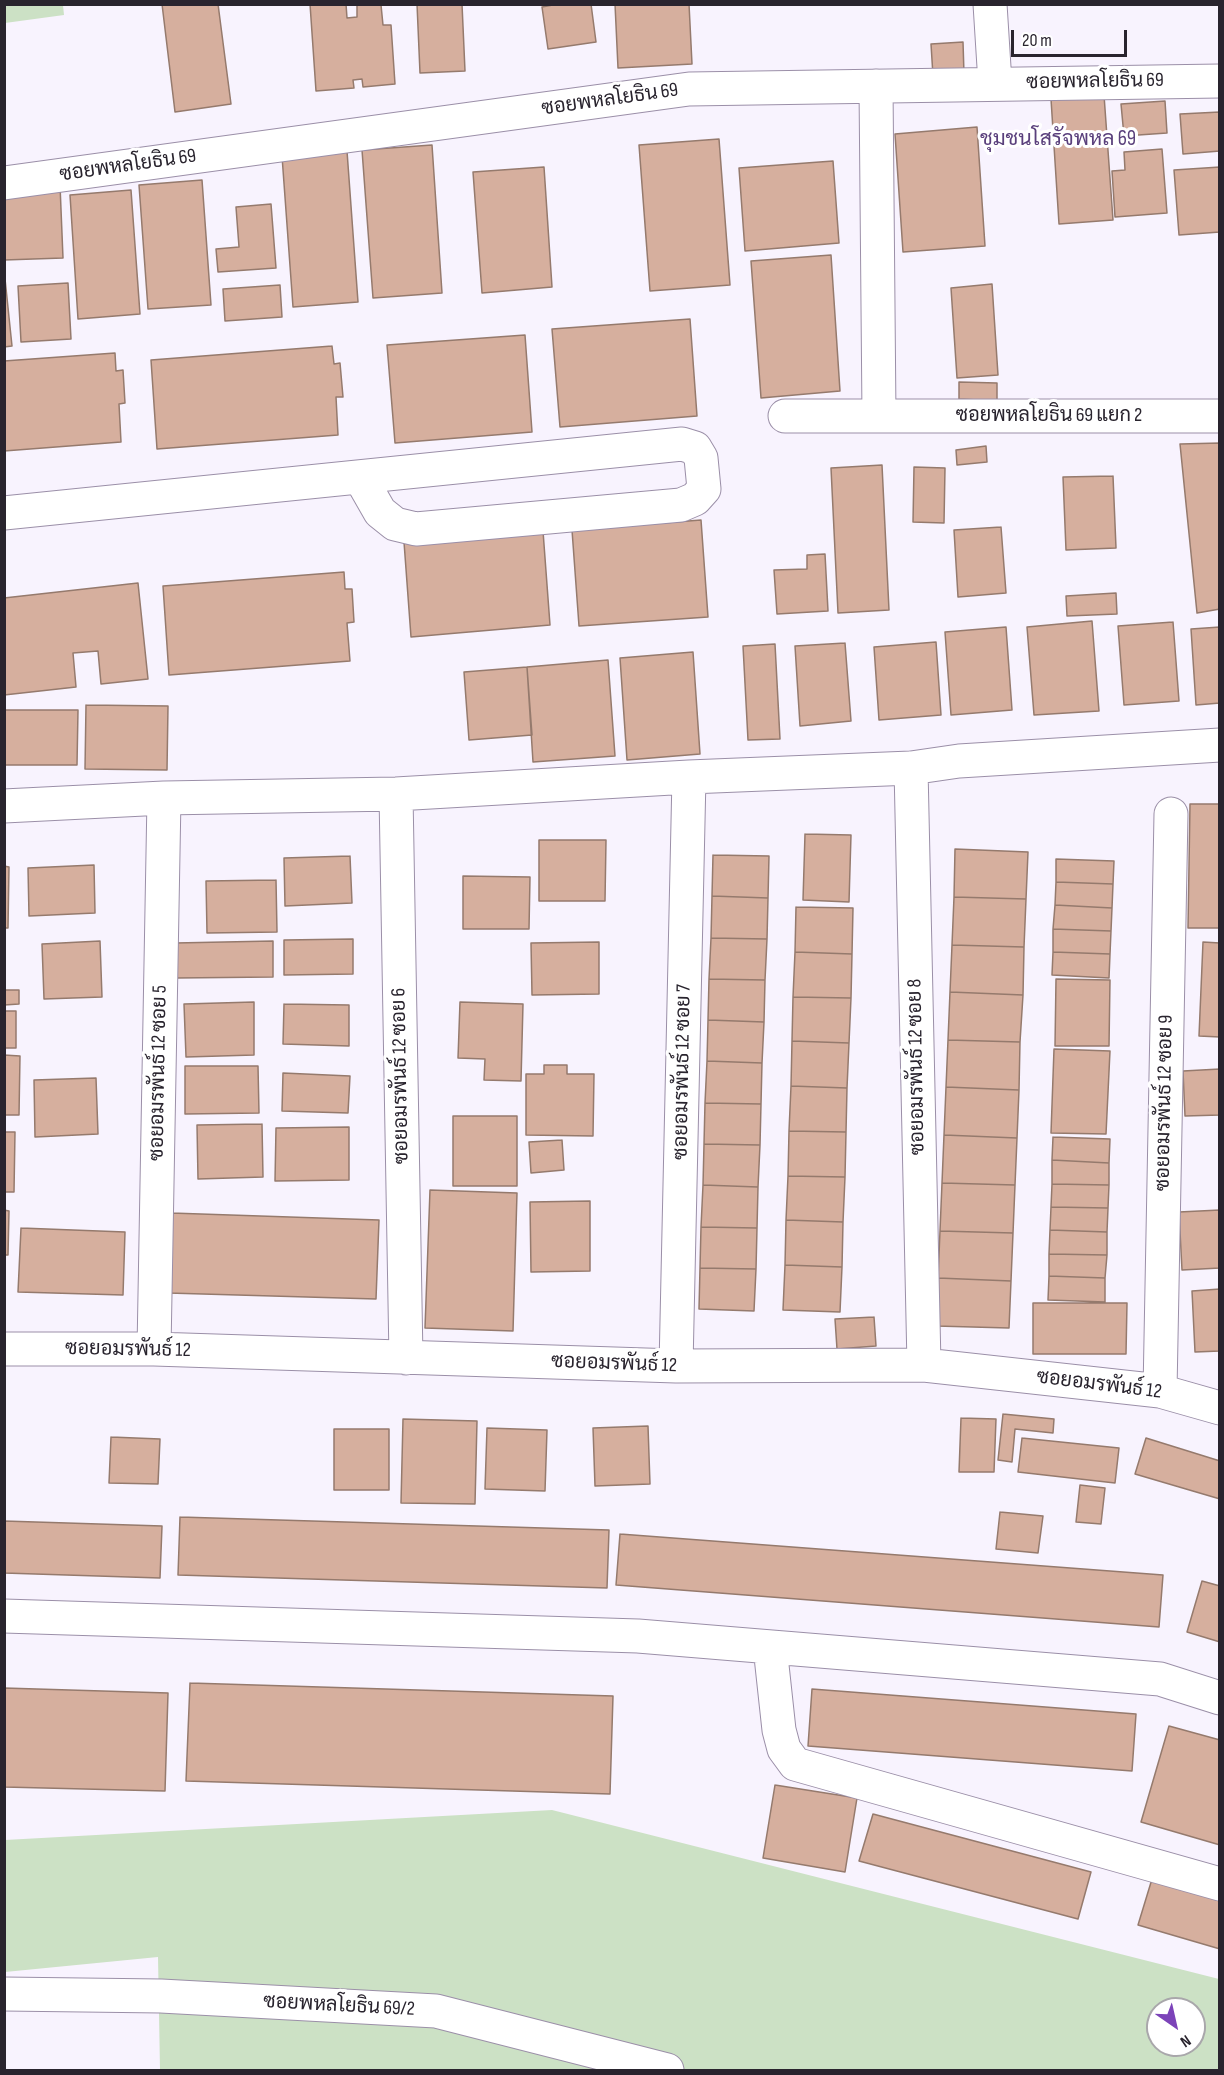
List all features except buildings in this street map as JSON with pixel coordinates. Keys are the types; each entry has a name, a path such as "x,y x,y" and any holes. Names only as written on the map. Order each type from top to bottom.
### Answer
{"street":[{"path":"990,4 995,84"},
{"name":"ซอยพหลโยธิน 69","path":"4,183 689,89 1220,81"},
{"path":"876,86 879,416"},
{"name":"ซอยพหลโยธิน 69 แยก 2","path":"785,416 1220,416"},
{"path":"4,513 682,444 695,448 701,458 704,489 694,499 681,504 416,529 395,524 380,512 360,477"},
{"path":"4,806 164,798 396,794 689,777 910,768 959,761 1220,745"},
{"name":"ซอยอมรพันธ์ 12 ซอย 8","path":"910,768 924,1365"},
{"name":"ซอยอมรพันธ์ 12 ซอย 7","path":"676,1366 689,777"},
{"name":"ซอยอมรพันธ์ 12 ซอย 6","path":"396,794 406,1358"},
{"name":"ซอยอมรพันธ์ 12 ซอย 5","path":"154,1349 164,798"},
{"name":"ซอยอมรพันธ์ 12 ซอย 9","path":"1160,1391 1171,814"},
{"name":"ซอยอมรพันธ์ 12","path":"4,1349 154,1349 676,1366 924,1365 1160,1391 1220,1408"},
{"path":"4,1616 638,1636 1160,1678 1220,1698"},
{"path":"770,1647 779,1730 784,1749 795,1764 1220,1884"},
{"name":"ซอยพหลโยธิน 69/2","path":"4,1995 161,1996 436,2011 667,2070"}],"green space":[{"path":"4,5 63,5 64,15 5,23"},
{"path":"552,1810 1219,1979 1219,2070 160,2070 158,1957 5,1972 5,1840"}],"district":[{"name":"ชุมชนโสรัจพหล 69","path":"1058,140"}]}
